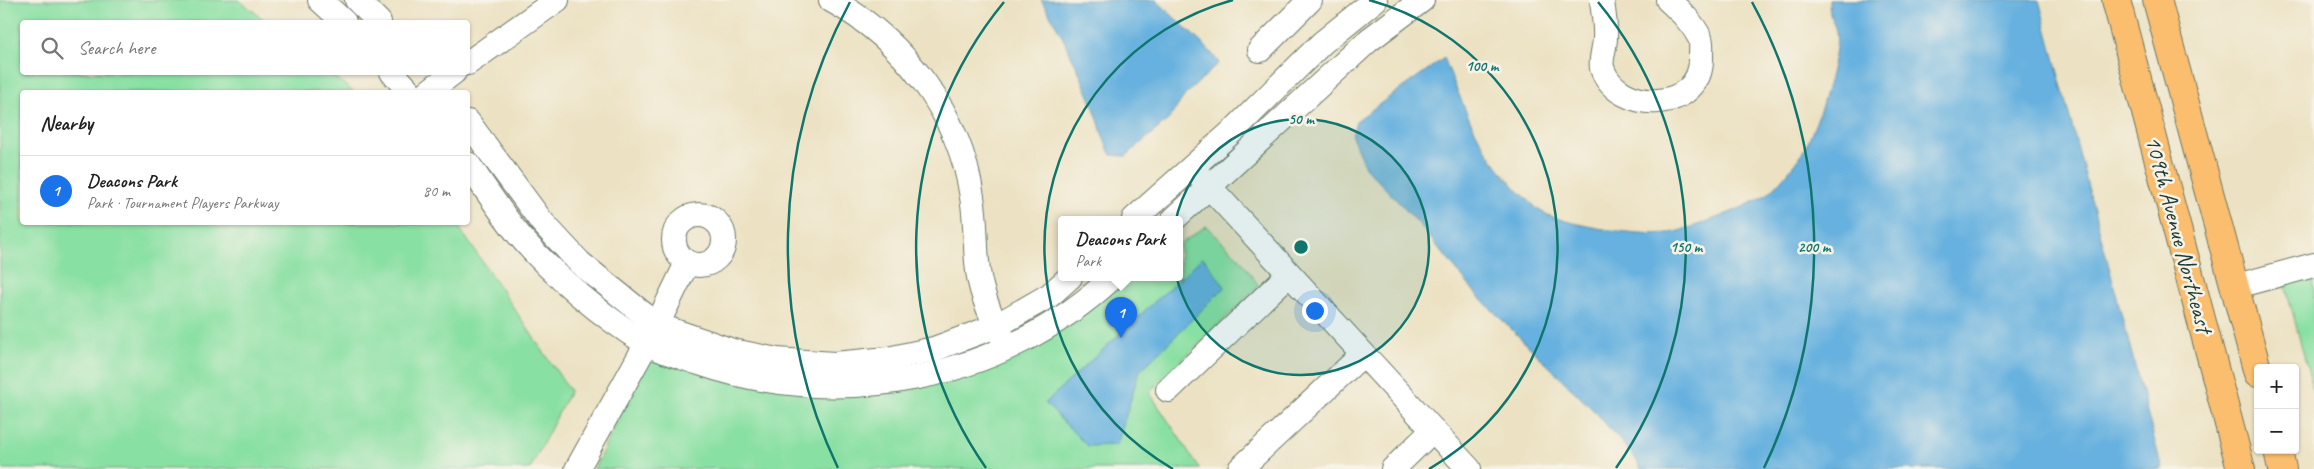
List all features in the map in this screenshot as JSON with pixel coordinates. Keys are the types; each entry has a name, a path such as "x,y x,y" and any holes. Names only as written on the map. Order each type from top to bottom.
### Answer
{"main road":[{"name":"109th Avenue Northeast","path":"2116,0 2241,469"},
{"name":"109th Avenue Northeast","path":"2157,0 2233,287 2255,364"},
{"path":"2279,454 2282,469"}],"street":[{"path":"320,0 342,20"},
{"path":"357,0 377,20"},
{"path":"470,62 557,0"},
{"path":"831,0 872,26 895,46 920,75 948,121 968,172 973,198 980,285 996,326 1009,348"},
{"path":"1260,50 1310,0"},
{"path":"1137,216 1192,168 1322,44 1375,0 1393,22"},
{"path":"1177,216 1369,40 1422,0"},
{"path":"1602,0 1605,36 1602,66 1609,81 1619,93 1639,99 1668,101 1690,91 1702,68 1701,39 1687,18 1668,0"},
{"path":"395,75 408,90"},
{"path":"470,125 542,222 580,263 652,334 777,360 834,364 888,359 934,349 996,326 1050,295 1066,281"},
{"path":"470,167 519,235 559,278 652,334 728,373 778,383 836,386 894,382 942,372 1009,348 1048,328 1108,281"},
{"path":"1192,168 1469,469"},
{"path":"577,469 652,334 688,263"},
{"path":"2233,287 2314,265"},
{"path":"1168,390 1289,274"},
{"path":"1240,469 1362,354"},
{"path":"1393,469 1433,430"}],"green space":[{"path":"0,0 239,0 264,20 20,20 20,75 332,75 351,90 20,90 20,225 457,225 570,391 530,469 0,469"},
{"path":"1206,226 1240,259 1259,286 1149,392 1200,469 594,469 644,366 652,358 836,396 1065,322 1126,281 1183,281 1183,242"},
{"path":"2314,277 2314,393 2285,284"}],"water":[{"path":"1041,0 1156,0 1210,51 1219,63 1185,95 1169,119 1126,156 1111,155 1094,108 1076,67"},
{"path":"1829,0 2039,0 2162,469 1641,469 1636,459 1599,416 1477,295 1419,224 1365,167 1352,136 1356,121 1444,58 1467,114 1484,147 1507,179 1539,210 1569,222 1607,230 1646,233 1675,232 1722,216 1766,195 1780,182 1801,155 1813,131 1831,76 1836,32 1830,14"},
{"path":"1203,257 1225,287 1139,372 1117,445 1087,446 1045,403 1177,281 1183,281 1183,275"}],"place":[{"name":"Deacons Park","path":"1121,338"}]}
